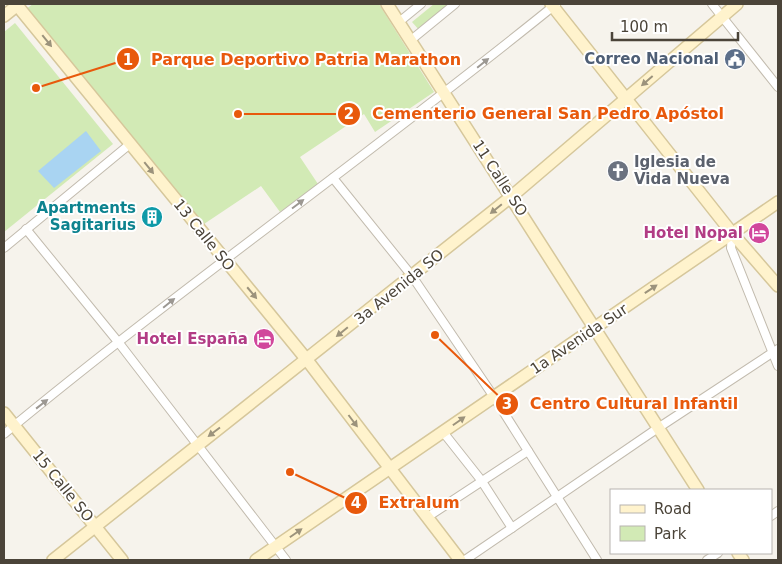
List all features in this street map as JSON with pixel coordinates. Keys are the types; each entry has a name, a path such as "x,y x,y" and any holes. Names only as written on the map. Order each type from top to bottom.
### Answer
{"street":[{"path":"4,16 17,4"},
{"name":"13 Calle SO","path":"17,4 307,360 460,560"},
{"name":"11 Calle SO","path":"388,4 697,489"},
{"path":"399,22 421,4"},
{"path":"411,40 455,4"},
{"path":"712,4 778,87"},
{"name":"3a Avenida SO","path":"53,560 512,196 737,4"},
{"path":"4,434 224,259 446,94 553,5 732,234 778,286"},
{"path":"4,248 130,144"},
{"path":"333,178 412,276 494,397 598,560"},
{"name":"1a Avenida Sur","path":"256,560 778,202"},
{"path":"26,229 119,343 286,560"},
{"path":"732,234 731,248 776,351 778,366"},
{"path":"466,560 658,428 776,351"},
{"name":"15 Calle SO","path":"4,413 122,560"},
{"path":"443,432 481,480 512,528"},
{"path":"428,516 528,451"}],"green space":[{"path":"33,4 379,4 434,92 375,132 364,114 300,157 318,184 280,212 261,186 204,224 26,9"},
{"path":"434,4 454,4 420,31 412,22"},
{"path":"15,23 113,144 4,232 4,32"}],"water":[{"path":"86,131 101,151 54,188 38,171"}],"place":[{"name":"Correo Nacional","path":"735,59"},
{"name":"Parque Deportivo Patria Marathon","path":"36,88"},
{"name":"Cementerio General San Pedro Apóstol","path":"238,114"},
{"name":"Iglesia de Vida Nueva","path":"618,171"},
{"name":"Apartments Sagitarius","path":"152,217"},
{"name":"Hotel Nopal","path":"759,233"},
{"name":"Centro Cultural Infantil","path":"435,335"},
{"name":"Hotel España","path":"264,339"},
{"name":"Extralum","path":"290,472"}]}
